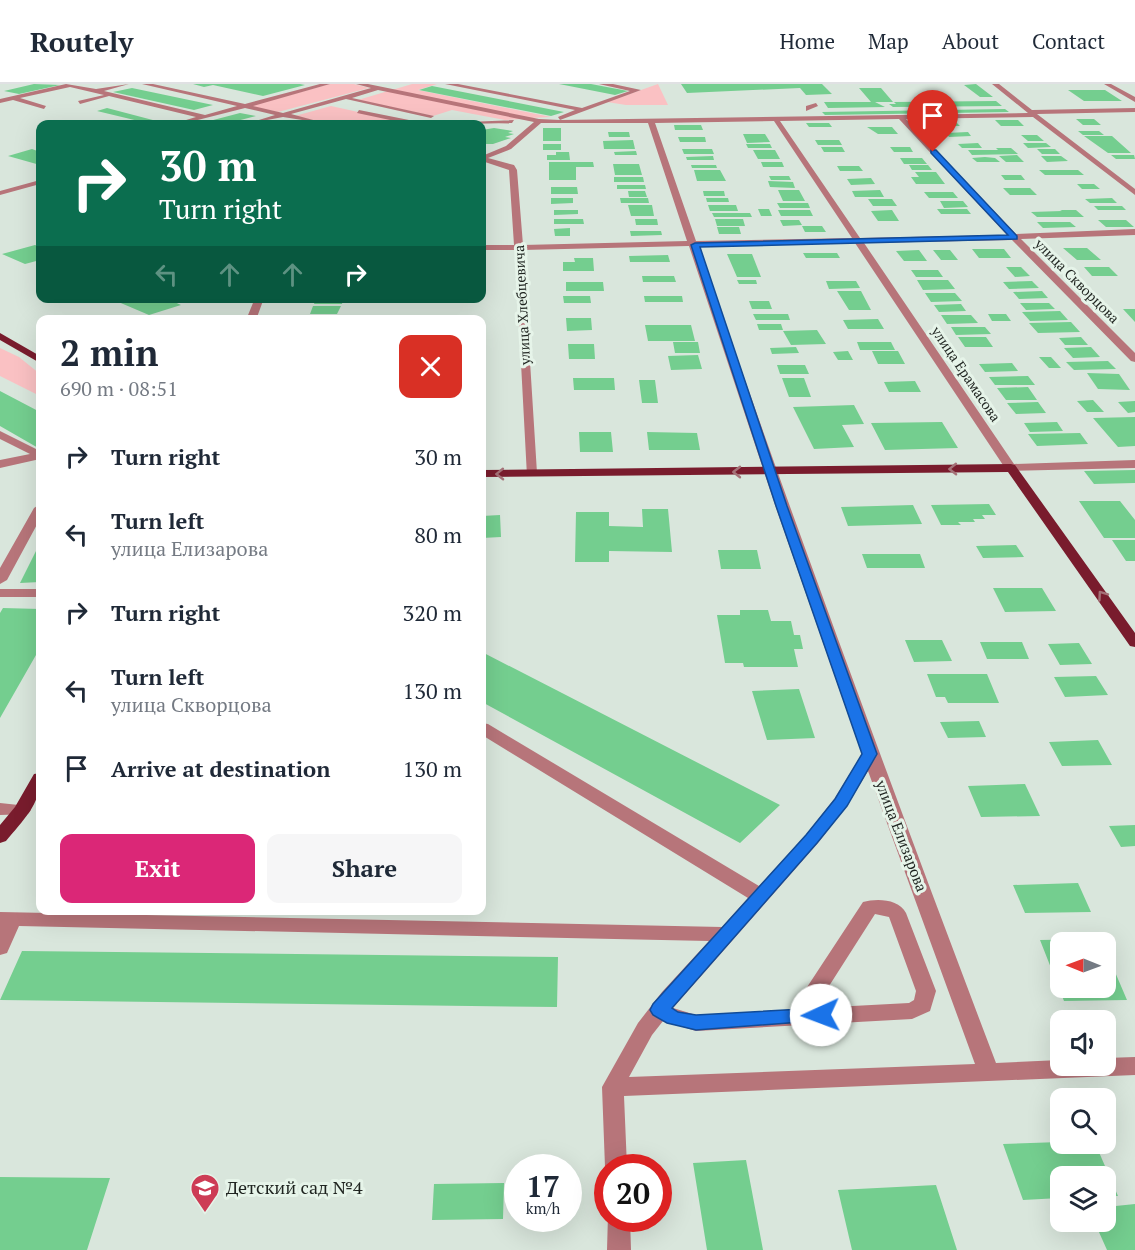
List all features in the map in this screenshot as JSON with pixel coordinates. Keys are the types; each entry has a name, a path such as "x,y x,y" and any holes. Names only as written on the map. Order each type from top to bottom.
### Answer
{"main road":[{"path":"0,336 36,358"},
{"path":"486,474 1011,468"},
{"name":"улица Ерамасова","path":"1011,468 1135,643"},
{"path":"0,837 22,810 36,785"}],"street":[{"path":"96,91 126,84"},
{"path":"145,84 306,120"},
{"path":"178,84 260,102"},
{"path":"193,120 327,84"},
{"path":"359,84 539,121 901,117 1030,111"},
{"path":"264,120 396,84"},
{"path":"448,84 583,110"},
{"path":"463,87 472,84"},
{"path":"486,123 554,120 638,90 602,84"},
{"path":"995,84 1135,194"},
{"path":"1107,84 1135,100"},
{"path":"0,101 70,85 205,117"},
{"path":"80,102 111,94"},
{"path":"0,96 45,107"},
{"path":"345,98 431,116"},
{"path":"324,104 342,108 363,102"},
{"path":"790,119 799,117 808,110 808,107 816,105"},
{"path":"365,113 386,107"},
{"path":"354,110 396,120"},
{"path":"808,110 1135,110"},
{"name":"улица Скворцова","path":"901,117 1014,237 1135,359"},
{"name":"улица Ерамасова","path":"776,119 1011,468"},
{"path":"486,158 516,145 524,134 539,121"},
{"name":"улица Елизарова","path":"651,121 695,245 770,472 870,754 989,1072"},
{"name":"улица Хлебцевича","path":"486,160 511,167 513,170 531,473"},
{"path":"0,193 36,183"},
{"path":"486,248 860,241 1135,232"},
{"path":"0,434 36,454"},
{"path":"0,464 36,457"},
{"path":"1011,468 1135,464"},
{"path":"0,580 7,555 36,514"},
{"path":"0,593 36,593"},
{"path":"486,730 760,896"},
{"path":"616,1154 613,1087 645,1029 726,934 812,839 841,802 870,754"},
{"path":"0,809 22,810"},
{"path":"660,1010 674,1018 696,1023 912,1011 923,1005 926,991 897,913 885,907 870,906 798,1016"},
{"path":"0,948 7,919 160,916 726,934"},
{"path":"613,1087 1135,1066"},
{"path":"618,1232 618,1250"}],"shaded area":[{"path":"330,84 354,84 369,88 278,112 249,106"},
{"path":"412,84 437,84 418,90 551,117 531,118 392,90"},
{"path":"658,84 668,105 626,105 607,102"},
{"path":"388,91 524,119 505,120 452,110 433,116 358,100"},
{"path":"331,106 394,120 313,120 295,116"},
{"path":"0,348 19,357 36,371 36,394 0,376"}],"building":[{"path":"34,84 60,85 19,94 4,91"},
{"path":"193,84 305,85 263,96 213,85 204,87"},
{"path":"559,84 591,84 628,91 615,95"},
{"path":"681,84 822,84 832,94 806,95 800,88 687,93"},
{"path":"976,84 993,97 980,97 964,85"},
{"path":"432,86 564,112 551,116 419,90"},
{"path":"132,88 213,105 194,110 113,92"},
{"path":"859,88 881,88 893,102 875,102 885,107 828,108 824,102 871,102"},
{"path":"1068,90 1105,90 1122,101 1084,101"},
{"path":"996,101 1002,106 893,107 889,104 896,104 894,102"},
{"path":"107,108 153,120 134,120 97,111"},
{"path":"1005,109 1009,112 825,115 822,112"},
{"path":"240,113 256,116 240,120 213,120"},
{"path":"1076,119 1094,119 1101,125 1083,125"},
{"path":"995,120 1018,120 1024,126 1001,126"},
{"path":"934,121 955,121 960,126 938,126"},
{"path":"806,123 829,123 832,127 809,127"},
{"path":"674,125 701,125 703,130 675,130"},
{"path":"867,127 892,127 898,134 878,134"},
{"path":"494,128 513,131 508,133 514,134 505,137 511,138 486,144 486,129"},
{"path":"543,128 561,128 561,141 543,141"},
{"path":"1078,131 1099,131 1104,135 1083,135"},
{"path":"608,132 629,132 630,137 609,137"},
{"path":"968,132 971,136 949,137 946,133"},
{"path":"743,134 765,134 770,142 747,143"},
{"path":"1021,135 1037,135 1044,141 1028,141"},
{"path":"1084,136 1112,136 1131,153 1108,153"},
{"path":"678,137 705,137 706,142 680,142"},
{"path":"633,140 635,149 604,149 603,141"},
{"path":"815,140 839,140 842,145 818,145"},
{"path":"978,143 982,148 962,148 958,144"},
{"path":"1023,143 1046,143 1051,147 1028,148"},
{"path":"543,144 561,144 561,150 543,150"},
{"path":"746,144 770,144 772,148 748,148"},
{"path":"821,147 842,147 845,152 824,152"},
{"path":"890,147 910,147 913,152 894,152"},
{"path":"996,148 1011,148 1018,154 972,155 968,150 998,150"},
{"path":"32,149 36,150 36,164 8,156"},
{"path":"682,149 712,149 714,154 684,154"},
{"path":"1037,149 1055,149 1060,154 1042,154"},
{"path":"753,150 775,150 780,159 758,159"},
{"path":"636,151 637,155 615,155 614,152"},
{"path":"556,152 569,152 570,160 547,160 547,155 556,155"},
{"path":"1017,155 1024,162 1006,162 999,156"},
{"path":"1111,155 1134,155 1135,159 1116,159"},
{"path":"713,156 714,160 687,160 686,157"},
{"path":"1041,156 1061,156 1068,161 1047,162"},
{"path":"900,158 922,158 927,164 904,164"},
{"path":"972,158 995,158 1000,162 977,162"},
{"path":"549,162 593,162 594,167 576,167 576,180 549,180"},
{"path":"761,162 782,162 784,167 763,167"},
{"path":"613,164 639,164 642,175 615,175"},
{"path":"691,165 716,165 717,168 692,168"},
{"path":"909,165 928,165 932,170 912,170"},
{"path":"837,166 859,166 863,171 840,171"},
{"path":"694,170 720,170 726,181 697,181"},
{"path":"1039,170 1078,170 1084,175 1045,175"},
{"path":"915,172 936,172 945,184 916,184 911,177 919,177"},
{"path":"1001,175 1021,175 1025,180 1005,180"},
{"path":"769,176 789,176 791,180 771,180"},
{"path":"614,177 643,177 644,182 614,182"},
{"path":"871,178 875,184 851,185 847,179"},
{"path":"768,181 793,182 795,188 770,187"},
{"path":"1077,184 1094,184 1100,189 1082,189"},
{"path":"617,185 645,185 646,189 617,189"},
{"path":"551,187 577,187 578,194 551,194"},
{"path":"1003,188 1030,188 1037,195 1010,195"},
{"path":"778,190 799,190 805,201 783,201"},
{"path":"880,190 884,197 855,197 852,191"},
{"path":"628,191 645,191 647,197 629,197"},
{"path":"703,191 724,191 725,196 704,196"},
{"path":"924,192 953,192 958,198 929,198"},
{"path":"551,198 573,198 573,203 551,204"},
{"path":"620,198 648,198 649,203 621,203"},
{"path":"706,198 728,198 729,202 707,202"},
{"path":"1112,198 1117,203 1090,203 1085,199"},
{"path":"868,199 892,199 897,206 873,206"},
{"path":"940,201 963,201 968,207 944,208"},
{"path":"777,203 808,203 810,208 780,208"},
{"path":"628,205 652,205 654,216 631,216"},
{"path":"708,205 736,205 738,211 710,211"},
{"path":"1094,206 1122,206 1126,210 1098,210"},
{"path":"758,209 769,209 772,216 761,216"},
{"path":"937,209 967,209 971,214 941,214"},
{"path":"554,210 578,210 578,214 554,215"},
{"path":"778,210 810,210 813,216 781,216"},
{"path":"892,210 899,221 878,221 871,211"},
{"path":"1060,210 1076,210 1084,217 1037,217 1031,212 1062,211"},
{"path":"712,213 750,213 752,217 714,217"},
{"path":"554,219 583,219 584,224 554,224"},
{"path":"635,219 657,219 658,225 636,225"},
{"path":"715,219 743,219 745,226 717,226"},
{"path":"780,220 799,220 802,225 783,226"},
{"path":"1098,220 1126,220 1134,227 1106,227"},
{"path":"1037,222 1070,222 1076,227 1043,228"},
{"path":"802,226 822,226 826,232 805,232"},
{"path":"717,227 739,227 741,234 719,234"},
{"path":"570,228 570,236 555,236 554,229"},
{"path":"630,231 661,231 662,235 631,236"},
{"path":"36,245 36,261 25,264 2,254"},
{"path":"1063,248 1087,248 1101,260 1077,260"},
{"path":"972,249 1004,249 1011,258 979,258"},
{"path":"919,250 927,261 904,261 896,251"},
{"path":"933,250 950,250 958,260 941,260"},
{"path":"803,253 837,253 840,258 806,258"},
{"path":"727,254 752,254 761,277 737,277"},
{"path":"668,255 670,262 630,262 629,256"},
{"path":"574,258 593,258 594,271 563,271 563,262 575,262"},
{"path":"1006,267 1021,267 1030,276 1015,277"},
{"path":"1084,267 1109,267 1118,276 1092,276"},
{"path":"911,270 938,270 943,277 916,277"},
{"path":"642,276 674,276 676,282 643,282"},
{"path":"737,280 756,280 757,284 739,284"},
{"path":"917,280 948,280 955,289 923,290"},
{"path":"826,281 856,281 860,288 829,289"},
{"path":"1032,281 1039,288 1009,289 1003,282"},
{"path":"566,282 603,282 604,291 566,291"},
{"path":"837,291 861,291 871,310 849,310"},
{"path":"1042,291 1048,298 1019,299 1013,292"},
{"path":"925,293 955,293 962,301 931,302"},
{"path":"563,296 590,296 591,303 564,303"},
{"path":"644,296 682,296 683,302 645,302"},
{"path":"749,301 769,301 772,309 752,309"},
{"path":"121,303 177,303 181,305 149,315"},
{"path":"314,303 342,303 342,304"},
{"path":"1020,303 1049,303 1055,309 1026,310"},
{"path":"961,304 966,311 939,312 934,305"},
{"path":"313,306 341,306 337,314 310,314"},
{"path":"1123,309 1135,309 1135,322"},
{"path":"1060,311 1068,320 1030,321 1022,312"},
{"path":"753,314 788,314 790,320 756,320"},
{"path":"988,314 1006,314 1011,321 992,321"},
{"path":"941,315 971,315 978,323 947,324"},
{"path":"566,318 591,318 592,330 567,331"},
{"path":"878,319 884,329 848,329 843,320"},
{"path":"1071,322 1080,332 1038,333 1029,323"},
{"path":"757,324 781,324 783,330 759,330"},
{"path":"645,325 691,325 695,341 648,341"},
{"path":"951,327 985,327 991,334 956,335"},
{"path":"817,330 826,344 791,345 783,331"},
{"path":"958,337 986,337 993,347 965,347"},
{"path":"1081,337 1088,345 1065,345 1059,338"},
{"path":"673,342 698,342 700,353 675,353"},
{"path":"857,342 891,342 895,350 860,350"},
{"path":"568,344 594,344 595,359 569,359"},
{"path":"796,347 799,353 772,354 770,348"},
{"path":"1091,347 1100,357 1073,358 1064,348"},
{"path":"848,351 853,360 838,360 833,352"},
{"path":"872,351 898,351 905,364 878,364"},
{"path":"698,355 702,369 671,370 668,356"},
{"path":"1039,357 1051,357 1061,368 1049,368"},
{"path":"1108,361 1116,369 1074,370 1066,362"},
{"path":"1012,363 1018,371 985,372 979,364"},
{"path":"777,365 805,365 809,374 780,374"},
{"path":"1087,373 1119,374 1130,390 1098,389"},
{"path":"1028,376 1035,385 995,385 989,377"},
{"path":"573,378 614,378 615,390 574,390"},
{"path":"782,378 804,378 811,397 789,397"},
{"path":"639,380 655,380 658,403 642,403"},
{"path":"915,381 921,392 889,392 884,382"},
{"path":"1028,387 1037,400 1006,400 997,388"},
{"path":"0,391 36,410 36,447 0,426"},
{"path":"1093,400 1104,412 1087,412 1077,401"},
{"path":"1135,401 1135,412 1128,413 1118,402"},
{"path":"1038,402 1046,413 1016,414 1007,403"},
{"path":"854,405 864,424 842,425 854,447 814,449 793,407"},
{"path":"1135,417 1135,446 1118,447 1093,418"},
{"path":"942,422 958,448 885,450 871,423"},
{"path":"1057,422 1063,431 1030,432 1024,423"},
{"path":"579,432 611,432 613,452 580,452"},
{"path":"647,432 697,433 700,450 649,450"},
{"path":"1080,433 1088,444 1037,446 1028,434"},
{"path":"1135,470 1135,483 1094,484 1084,471"},
{"path":"1079,501 1120,501 1135,520 1135,538 1104,538"},
{"path":"989,504 996,515 982,515 985,519 973,519 975,522 958,522 961,525 941,525 931,505"},
{"path":"913,505 922,524 848,526 841,507"},
{"path":"642,509 668,509 672,552 609,551 609,562 575,562 576,512 609,512 609,526 643,527"},
{"path":"500,515 501,537 486,538 486,516"},
{"path":"1112,540 1135,540 1135,561 1126,561"},
{"path":"1016,545 1024,557 983,558 976,546"},
{"path":"718,550 757,550 761,569 721,569"},
{"path":"36,551 36,582 20,583"},
{"path":"862,554 920,554 925,568 867,568"},
{"path":"993,588 1042,588 1056,611 1005,612"},
{"path":"3,608 36,609 36,655 0,718 0,613"},
{"path":"740,610 768,610 771,621 791,621 794,635 800,635 803,649 794,649 798,667 744,667 743,663 725,663 717,615 740,615"},
{"path":"905,640 942,640 952,661 914,662"},
{"path":"980,642 1022,642 1029,659 987,659"},
{"path":"1079,643 1092,664 1060,665 1048,644"},
{"path":"486,654 780,805 740,843 486,704"},
{"path":"927,674 987,674 999,703 948,703 945,697 936,697"},
{"path":"1096,676 1108,695 1065,697 1054,677"},
{"path":"799,689 815,738 767,740 752,691"},
{"path":"979,721 986,737 948,738 940,722"},
{"path":"1098,740 1112,765 1062,766 1049,742"},
{"path":"1025,784 1040,816 981,817 968,786"},
{"path":"1135,825 1135,846 1121,847 1109,826"},
{"path":"1078,883 1091,912 1025,913 1013,885"},
{"path":"1040,940 1050,940 1050,965"},
{"path":"22,951 558,957 557,1007 0,1000"},
{"path":"1116,974 1127,1000 1064,1001 1063,998 1116,998"},
{"path":"1050,1142 1050,1154 1100,1154 1105,1166 1050,1166 1050,1199 1023,1200 1003,1144"},
{"path":"746,1160 763,1250 707,1250 693,1163"},
{"path":"0,1177 110,1178 87,1250 0,1250"},
{"path":"504,1183 503,1219 432,1220 434,1184"},
{"path":"936,1185 957,1250 852,1250 838,1190"},
{"path":"1135,1204 1135,1250 1107,1250 1099,1232 1116,1232 1116,1206"}],"place":[{"name":"Детский сад №4","path":"205,1214"}],"route":[{"path":"821,1015 696,1023 674,1018 660,1010 812,839 841,802 870,754 781,506 695,245 1014,237 933,152"}]}
